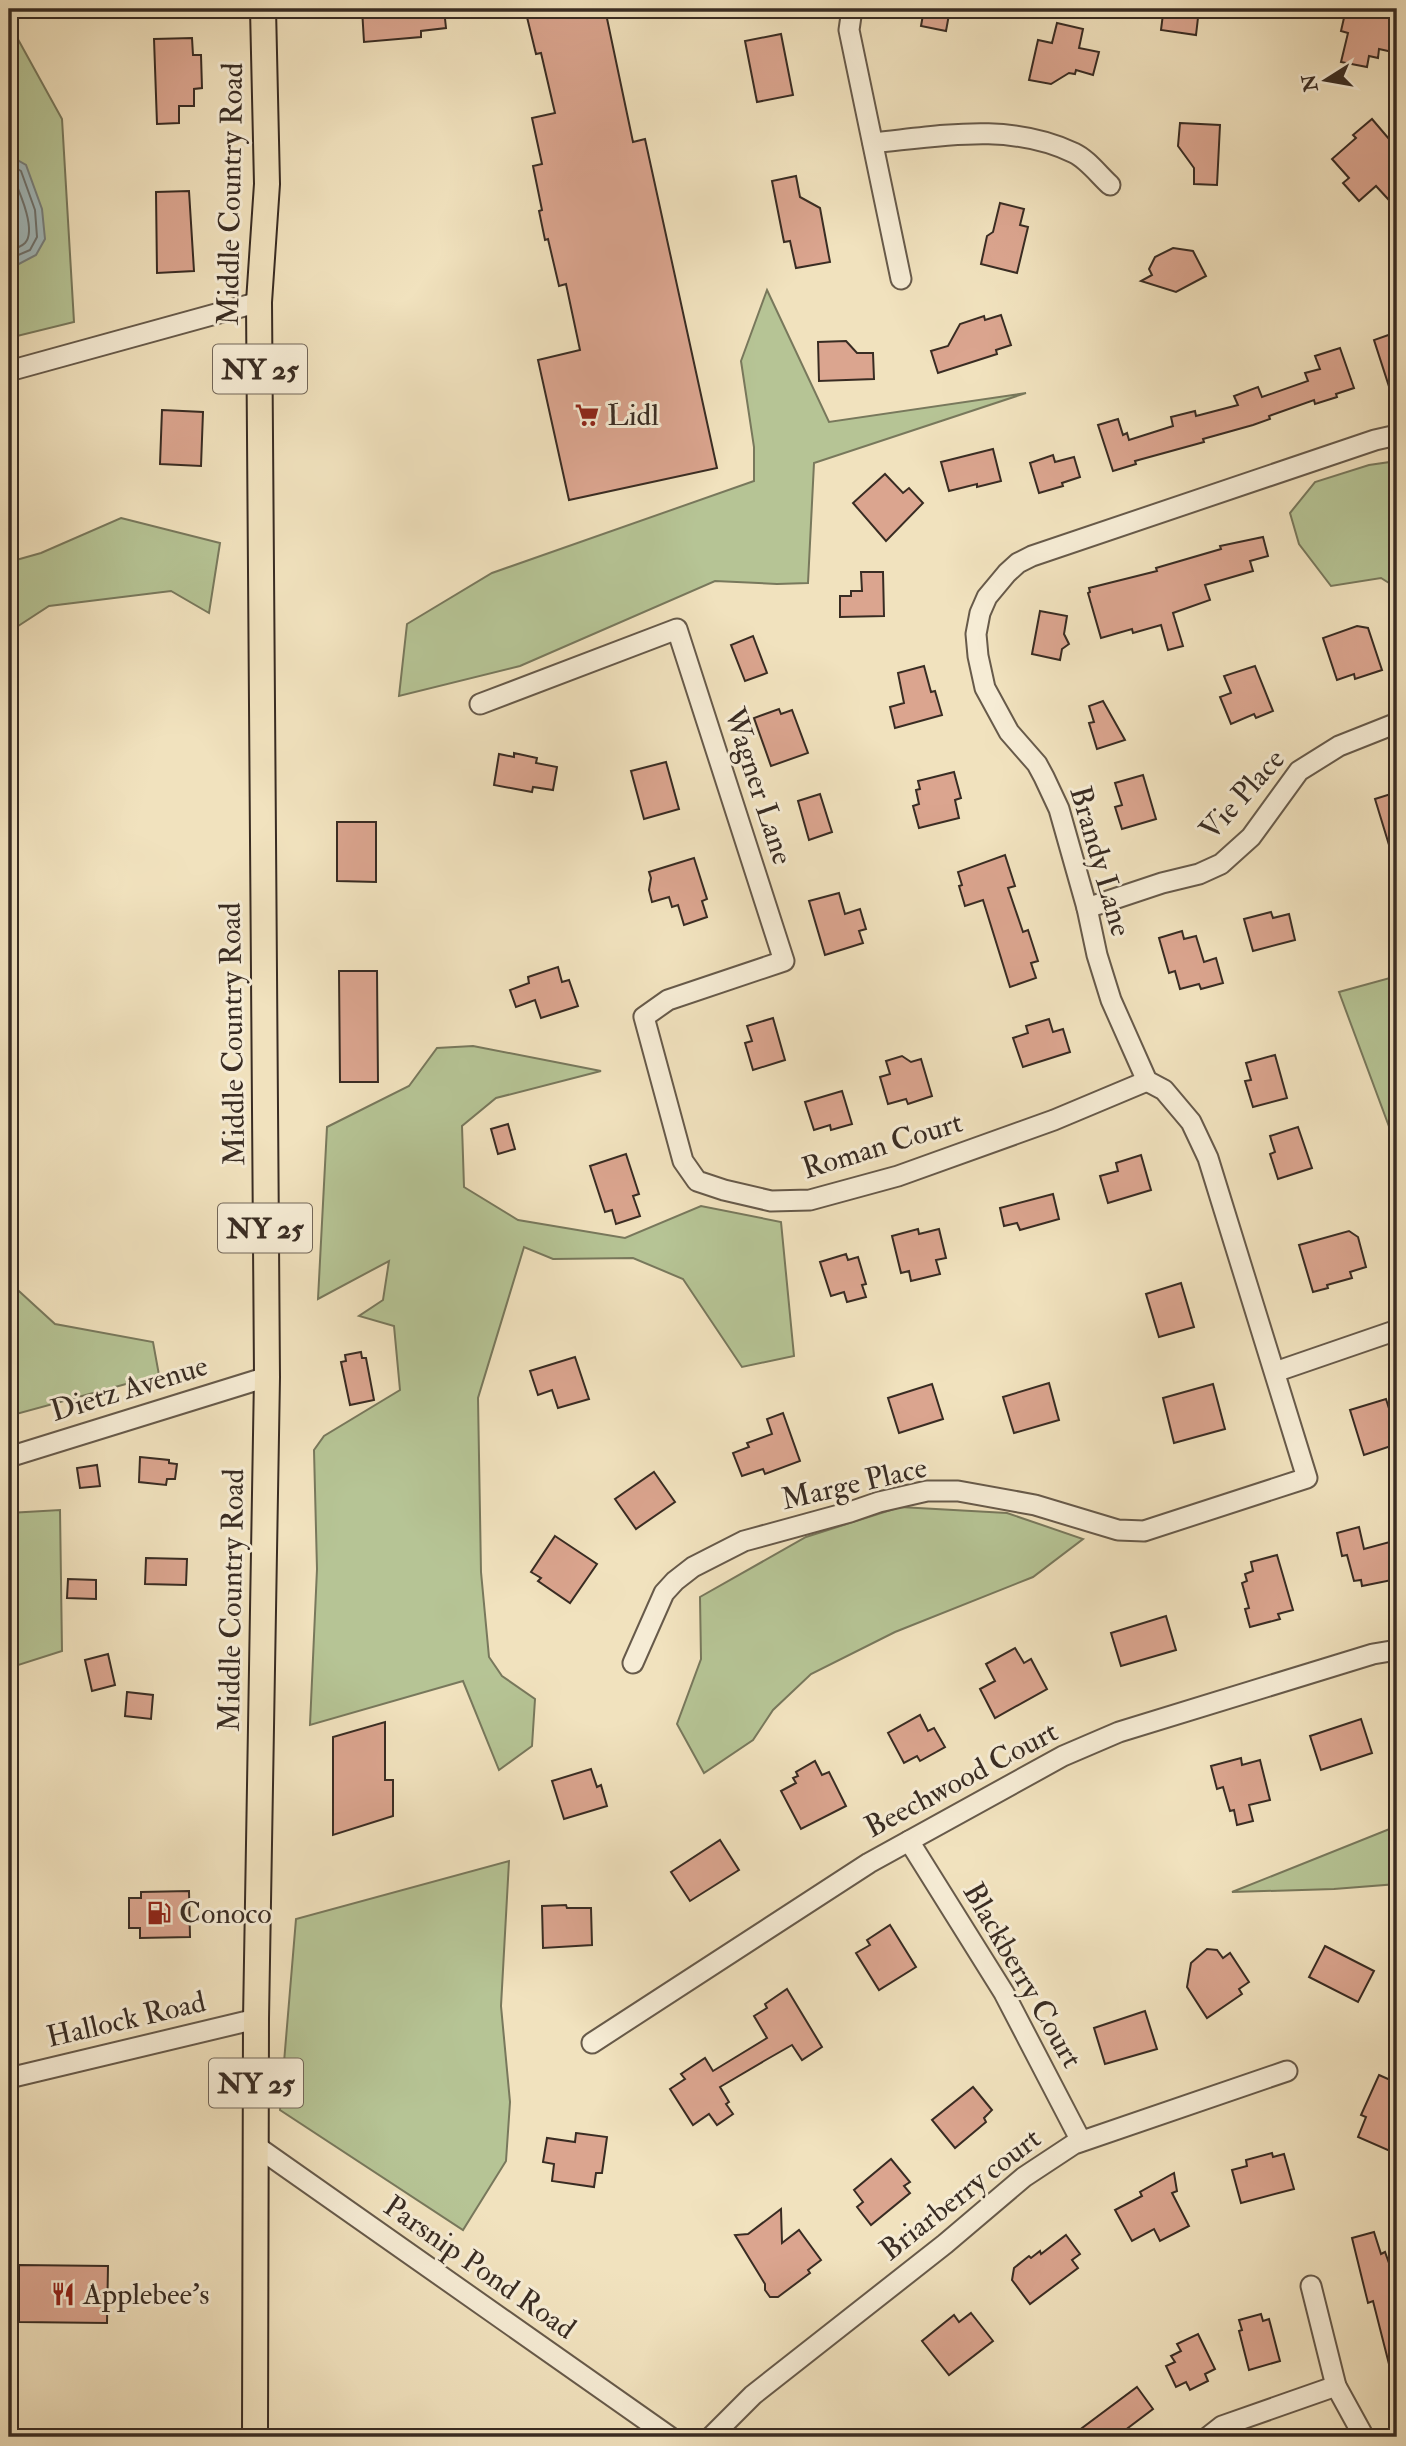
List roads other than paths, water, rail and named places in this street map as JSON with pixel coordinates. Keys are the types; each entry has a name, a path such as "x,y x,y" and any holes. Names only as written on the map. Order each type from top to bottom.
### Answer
{"main road":[{"name":"Middle Country Road","path":"255,2437 257,2019 267,1377 259,302 267,184 263,9"}],"street":[{"path":"852,9 849,30 901,279"},
{"path":"873,143 974,132 1020,135 1076,153 1110,185"},
{"path":"9,371 259,302"},
{"name":"Brandy Lane","path":"1307,1478 1208,1158 1191,1122 1164,1090 1147,1081 1111,1000 1059,809 1037,764 1009,732 985,688 976,634 980,613 987,597 1007,573 1032,556 1375,440 1397,435"},
{"name":"Wagner Lane","path":"480,704 677,629 784,961"},
{"name":"Vie Place","path":"1087,908 1162,883 1199,874 1221,864 1251,837 1299,771 1339,746 1397,723"},
{"name":"Roman Court","path":"784,961 668,1000 644,1017 683,1161 697,1181 771,1201 810,1200 898,1176 1054,1120 1147,1081"},
{"path":"1275,1372 1397,1329"},
{"name":"Dietz Avenue","path":"9,1457 267,1377"},
{"name":"Marge Place","path":"634,1663 664,1593 693,1567 744,1541 879,1502 927,1491 958,1491 1035,1505 1118,1530 1144,1531 1307,1478"},
{"name":"Beechwood Court","path":"592,2043 857,1871 1063,1756 1119,1732 1373,1654 1397,1650"},
{"name":"Blackberry Court","path":"909,1841 1004,1993 1081,2141"},
{"name":"Hallock Road","path":"9,2078 257,2019"},
{"name":"Briarberry court","path":"711,2437 753,2395 945,2244 1024,2177 1074,2144 1287,2071"},
{"name":"Parsnip Pond Road","path":"256,2146 670,2437"},
{"path":"1311,2286 1336,2386 1364,2437"},
{"path":"1208,2437 1222,2426 1336,2386"}],"water":[{"path":"9,157 26,165 42,209 45,239 36,255 9,266"}],"place":[{"name":"Lidl","path":"587,415"},
{"name":"Conoco","path":"159,1913"},
{"name":"Applebee's","path":"63,2294"}]}
